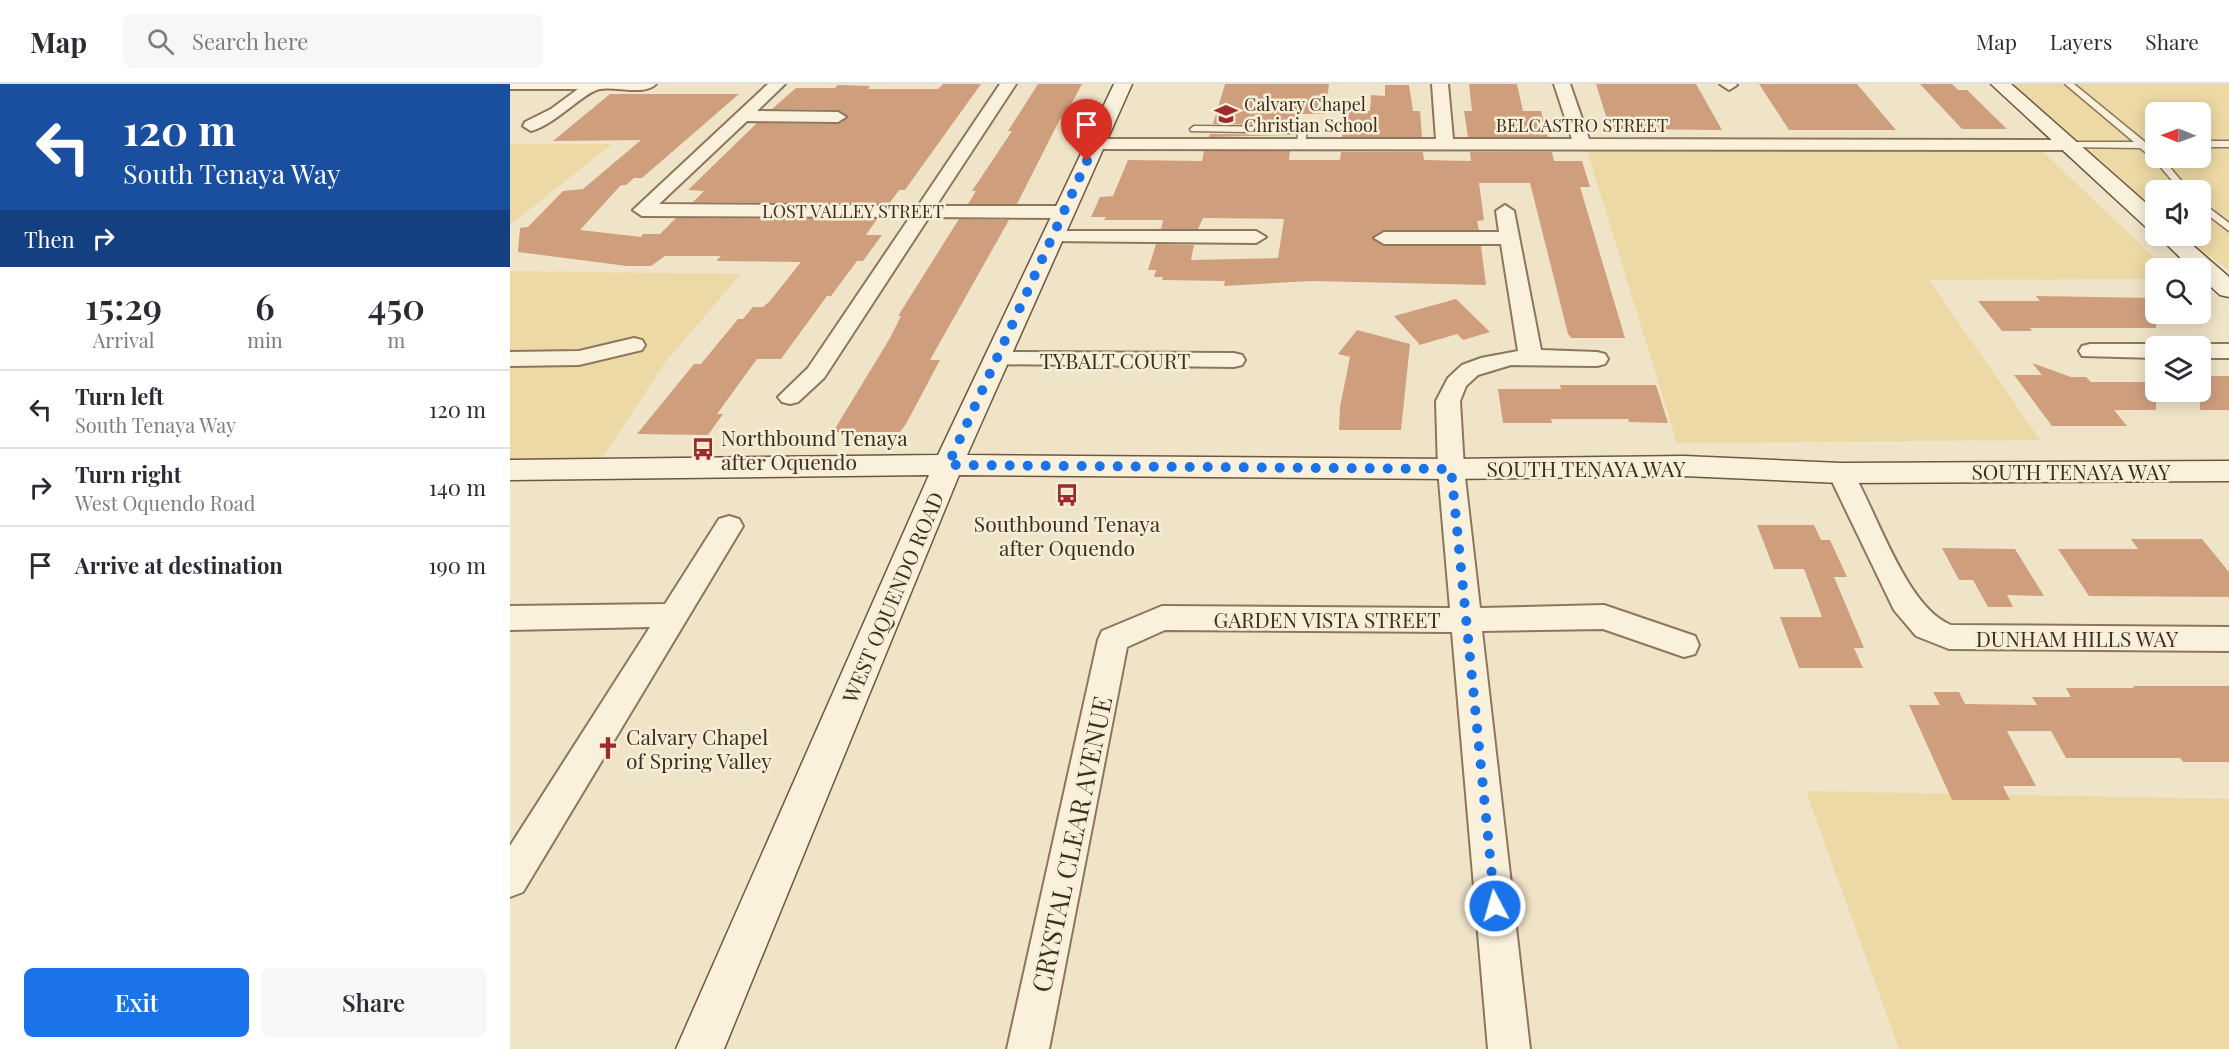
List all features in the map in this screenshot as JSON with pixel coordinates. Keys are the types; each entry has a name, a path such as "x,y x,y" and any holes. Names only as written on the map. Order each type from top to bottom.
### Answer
{"street":[{"path":"510,84 648,84"},
{"path":"531,126 557,112 594,84"},
{"path":"742,116 777,84"},
{"path":"790,397 816,372 1008,84"},
{"name":"WEST OQUENDO ROAD","path":"700,1049 948,465 1123,84"},
{"path":"1440,84 1445,145"},
{"path":"1562,84 1582,145"},
{"path":"2000,84 2145,214"},
{"path":"742,116 838,117"},
{"name":"LOST VALLEY STREET","path":"742,116 642,210 1063,212"},
{"name":"BELCASTRO STREET","path":"1095,144 2070,145"},
{"path":"1504,211 1532,359"},
{"path":"1052,237 1256,237"},
{"path":"1384,238 1509,238"},
{"path":"2180,246 2229,290"},
{"path":"510,359 579,358 634,345"},
{"path":"2090,351 2145,351"},
{"path":"2211,351 2229,351"},
{"name":"TYBALT COURT","path":"995,359 1234,360"},
{"path":"1509,1049 1451,469 1448,401 1454,384 1466,372 1484,363 1532,359 1597,359"},
{"name":"SOUTH TENAYA WAY","path":"514,474 948,465 1451,469 1684,466 1841,473 2229,471"},
{"name":"DUNHAM HILLS WAY","path":"1841,473 1905,602 1927,628 1949,637 2229,639"},
{"path":"510,879 729,526"},
{"path":"510,618 672,615"},
{"name":"GARDEN VISTA STREET","path":"1113,640 1161,618 1467,620 1604,617 1684,645"},
{"name":"CRYSTAL CLEAR AVENUE","path":"1028,1049 1113,640"}],"lane":[{"path":"2069,84 2144,145"},
{"path":"1194,129 1304,130 1301,144"},
{"path":"2211,144 2229,144"},
{"path":"2070,145 2144,145"},
{"path":"2166,168 2176,180"},
{"path":"2211,213 2229,228"}],"sand":[{"path":"2004,84 2229,84 2229,270 2197,246 2211,246 2211,180 2145,180 2145,205"},
{"path":"510,144 612,144 510,225"},
{"path":"1587,150 2041,150 2154,258 2145,258 2145,279 1929,280 2040,440 1677,443"},
{"path":"510,271 741,274 666,361 595,469 510,470"},
{"path":"1806,791 2229,799 2229,1049 1899,1049"}],"building":[{"path":"943,84 981,84 905,190 899,190 889,204 693,202 704,191 688,190 757,123 838,124 848,118 838,110 772,109 796,88 835,88 838,85 870,86 868,89 938,89"},
{"path":"1038,84 1082,84 1063,119 1060,119 1017,204 968,204 976,191 972,191 1012,131 1008,131"},
{"path":"1225,84 1329,84 1325,114 1297,114 1295,125 1213,124"},
{"path":"1469,84 1517,84 1523,111 1541,111 1548,137 1468,137 1464,111 1472,111"},
{"path":"1596,84 1696,84 1722,130 1610,129"},
{"path":"1759,84 1857,84 1896,130 1789,130"},
{"path":"1920,84 1952,84 1958,90 1967,90 2007,129 1962,129"},
{"path":"1385,85 1409,85 1413,111 1420,111 1422,137 1342,137 1344,110 1370,111 1371,95 1385,96"},
{"path":"610,94 739,94 642,178 634,178 626,185 621,185 580,230 641,237 643,234 660,234 676,218 877,219 866,235 882,235 863,261 857,261 831,296 827,296 781,359 757,359 717,414 723,414 708,435 637,434 694,364 701,364 738,319 743,319 753,307 763,307 769,302 801,262 716,261 721,256 665,256 651,266 627,266 518,252 520,228 528,227 563,191 583,189 641,140 553,141"},
{"path":"1210,134 1293,135 1209,137"},
{"path":"1204,151 1290,151 1289,160 1340,160 1341,152 1423,152 1424,160 1471,161 1470,152 1552,152 1554,161 1582,161 1590,187 1580,187 1625,338 1571,338 1568,334 1530,183 1479,183 1484,220 1477,221 1479,230 1384,230 1372,237 1384,246 1481,246 1486,285 1311,281 1224,286 1225,281 1162,280 1163,277 1154,277 1156,270 1148,270 1156,244 1194,245 1191,260 1278,258 1284,219 1203,218 1198,229 1161,229 1163,220 1104,220 1106,217 1091,217 1100,197 1113,196 1128,160 1202,161"},
{"path":"959,219 1009,220 930,360 940,360 906,424 900,432 833,432 890,338 901,316 898,316"},
{"path":"2036,296 2145,298 2145,324 2156,324 2156,328 2030,328 2032,331 2002,331 1978,301 2040,301"},
{"path":"1456,299 1490,332 1463,340 1457,334 1420,345 1394,316"},
{"path":"1357,330 1410,344 1401,430 1339,430 1340,407 1350,357 1338,354"},
{"path":"2032,363 2071,377 2086,377 2091,382 2145,382 2145,402 2156,402 2156,410 2114,410 2127,426 2052,426 2014,375 2042,375"},
{"path":"2211,376 2229,376 2229,410 2200,410 2200,402 2211,402"},
{"path":"1560,385 1656,385 1668,423 1629,422 1628,419 1551,419 1552,423 1503,423 1498,389 1561,389"},
{"path":"1757,525 1814,525 1821,540 1830,540 1847,577 1834,577 1864,648 1854,648 1863,668 1799,668 1780,617 1822,617 1804,569 1774,569"},
{"path":"2131,539 2202,539 2229,572 2229,597 2089,596 2058,549 2138,549"},
{"path":"1942,548 2015,549 2044,596 2007,595 2013,607 1988,607 1973,580 1959,580"},
{"path":"2133,686 2229,686 2229,762 2183,762 2180,758 2066,758 2051,731 2007,731 2036,786 2003,786 2010,800 1952,800 1909,705 1940,705 1933,692 1959,692 1965,704 2037,705 2032,697 2071,697 2066,688 2134,688"}],"place":[{"name":"Calvary Chapel Christian School","path":"1226,114"},
{"name":"Northbound Tenaya after Oquendo","path":"703,449"},
{"name":"Southbound Tenaya after Oquendo","path":"1067,495"},
{"name":"Calvary Chapel of Spring Valley","path":"608,748"}],"route":[{"path":"1087,161 948,465 1451,469 1495,906"}]}
